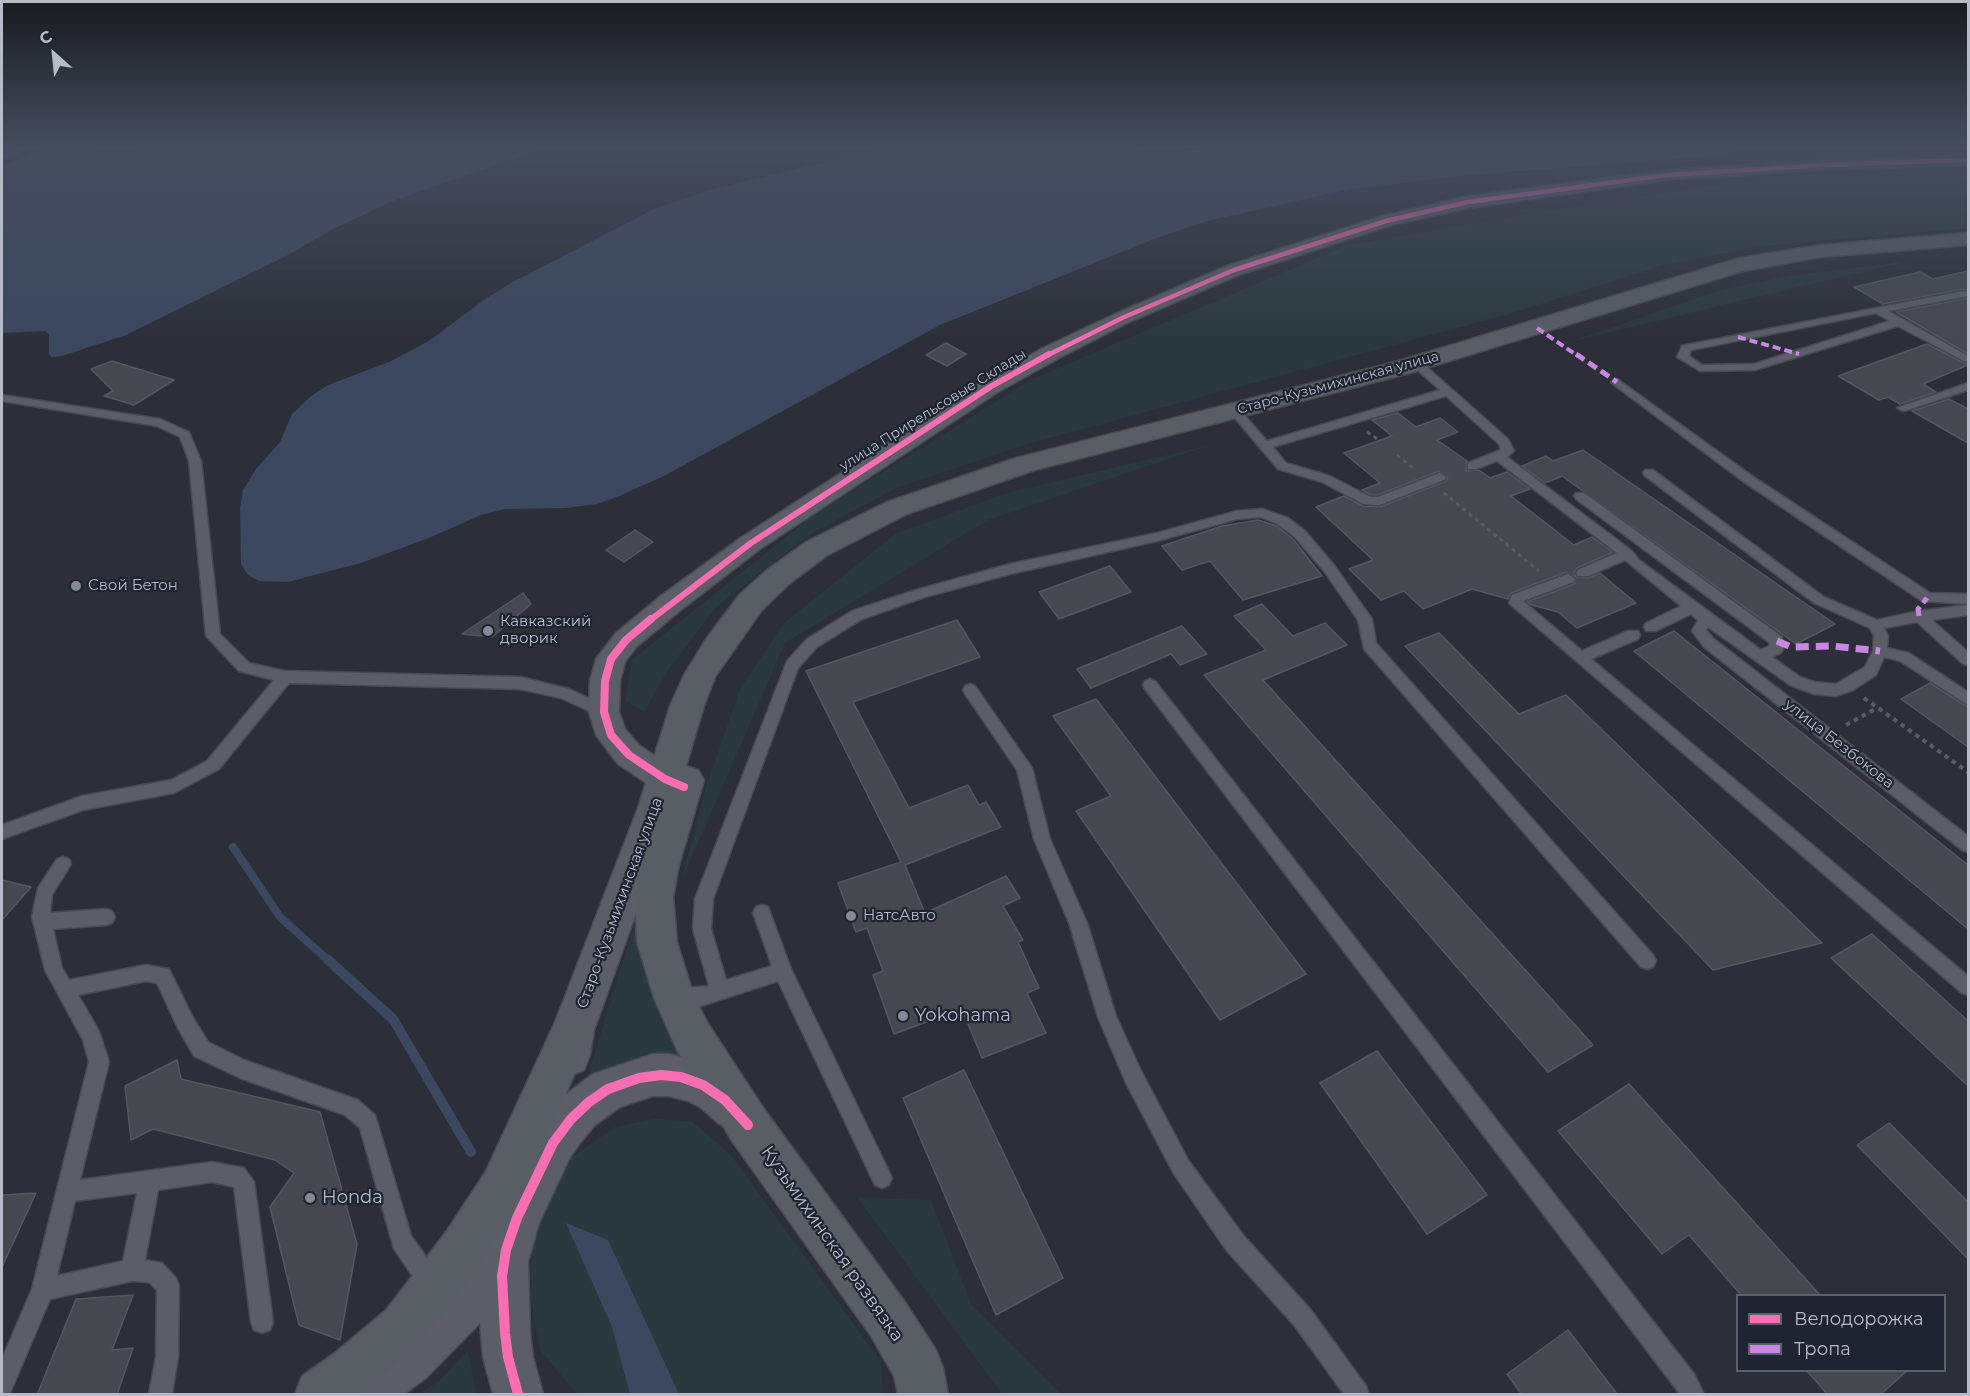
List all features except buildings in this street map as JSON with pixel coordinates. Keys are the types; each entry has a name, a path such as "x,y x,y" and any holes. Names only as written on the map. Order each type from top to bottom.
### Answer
{"main road":[{"name":"Старо-Кузьмихинская улица","path":"748,1125 692,1036 670,986 657,942 654,897 668,791 687,706 700,675 713,653 764,588 816,549 897,508 946,489 1026,464 1416,363 1749,263 1821,250 1968,239"},
{"name":"Старо-Кузьмихинская улица","path":"320,1395 395,1335 418,1310 483,1221 502,1187 573,1030"},
{"name":"Кузьмихинская развязка","path":"748,1125 888,1319 926,1386"}],"street":[{"name":"улица Прирельсовые Склады","path":"604,712 605,681 611,659 626,640 672,602 761,537 990,387 1122,318 1234,270 1386,221 1419,213"},
{"path":"604,712 611,735 668,791"},
{"name":"Старо-Кузьмихинская улица","path":"553,1143 563,1099 573,1030 668,791"},
{"name":"Кузьмихинская развязка","path":"518,1395 508,1357 502,1290 506,1250 517,1218 553,1143 571,1119 598,1096 620,1084 653,1075 681,1077 703,1085 725,1100 748,1125"},
{"path":"363,1395 408,1360 456,1315 486,1275 517,1218"}],"lane":[{"path":"1899,321 1755,367 1700,368 1683,357 1686,348 1964,294"},
{"path":"1878,310 1968,360"},
{"path":"1416,363 1504,442 1508,451 1472,466"},
{"path":"1617,382 1748,479 1927,598 1968,599"},
{"path":"1903,408 1968,386"},
{"path":"1264,446 1446,392"},
{"path":"2,398 160,423 185,435 195,461 213,636 244,667 285,677 520,684 564,693 604,712"},
{"path":"1235,411 1282,466 1326,479 1368,501 1379,501 1435,480"},
{"path":"1498,456 1627,554 1634,563 1710,621 1795,681 1814,688 1836,690 1850,685 1871,671 1880,651 1881,636 1876,626 1819,600 1649,472"},
{"path":"1580,496 1778,641 1776,649 1759,657"},
{"path":"720,991 702,929 704,899 792,665 812,643 857,615 921,592 1010,569 1157,537 1237,515 1262,513 1283,521 1299,534 1322,560 1365,619 1369,645 1647,961"},
{"path":"1583,573 1627,554"},
{"path":"1568,579 1516,598 1516,603 1968,987"},
{"path":"1651,627 1692,607"},
{"path":"1876,626 1888,621 1968,610"},
{"path":"1919,616 1968,660"},
{"name":"улица Безбокова","path":"1710,621 1701,624 1699,631 1709,643 1968,845"},
{"path":"1581,657 1633,635"},
{"path":"1880,651 1904,657 1968,699"},
{"path":"2,832 82,803 174,786 213,765 285,677"},
{"path":"1150,685 1693,1395"},
{"path":"970,690 1024,768 1042,839 1078,923 1107,1017 1133,1076 1181,1167 1235,1243 1302,1317 1358,1395"},
{"path":"2,1386 43,1290 69,1192 99,1062 92,1037 54,970 41,917 45,893 63,864"},
{"path":"762,913 783,971 882,1178"},
{"path":"42,922 106,917"},
{"path":"670,986 682,995 692,998 783,971"},
{"path":"65,989 146,973 163,975 185,1022 201,1049 240,1068 351,1107 368,1122 402,1241 419,1266 441,1279"},
{"path":"692,1036 691,1019 695,1007 720,991"},
{"path":"69,1192 212,1172 237,1175 244,1182 262,1322"},
{"path":"132,1270 149,1182"},
{"path":"43,1290 132,1270 154,1271 168,1286 167,1357 161,1395"}],"path":[{"path":"1397,455 1408,464"},
{"path":"1435,480 1540,570"},
{"path":"1850,685 1877,708 1968,772"},
{"path":"1849,724 1877,708"}],"shaded area":[{"path":"1534,213 1968,213 1968,228 1762,246 1664,265 1509,314 1027,444 896,488 811,534 716,607 668,670 644,712 625,701 632,660 811,517 1030,380 1348,245"},
{"path":"1910,261 1573,341 1720,290 1788,276"},
{"path":"1210,445 988,520 785,643 681,882 706,787 740,689 784,623 895,534 1010,492"},
{"path":"641,924 688,1062 585,1085 634,926"},
{"path":"655,1119 693,1122 731,1155 881,1362 883,1394 577,1394 540,1350 531,1298 532,1245 564,1163 615,1127"},
{"path":"857,1197 931,1200 971,1304 1061,1394 1002,1394"},
{"path":"468,1350 476,1394 420,1394 441,1379"}],"water":[{"path":"2,213 367,213 126,335 62,356 51,357 49,335 46,331 2,333"},
{"path":"646,213 1242,213 1207,221 1154,239 940,325 664,476 617,497 597,504 566,508 505,509 481,515 429,538 361,563 288,582 259,581 248,575 241,564 240,508 243,490 256,469 280,442 292,414 310,397 328,385 389,362 429,341 485,299 511,283"},
{"path":"566,1223 608,1240 679,1394 630,1394 612,1327"}],"waterway":[{"path":"233,847 280,917 329,961"},
{"path":"327,959 393,1019 471,1152"}],"marked path":[{"path":"1537,328 1617,382"},
{"path":"1738,337 1799,354"},
{"path":"1919,616 1918,609 1927,598"},
{"path":"1777,641 1791,647 1832,646 1880,651"}],"cycle path":[{"path":"684,787 665,779 629,755 611,735 604,712 605,681 611,659 626,640 672,602 751,543 990,387 1051,353 1122,318 1234,270 1386,221 1420,213"},
{"path":"518,1394 508,1357 505,1333 502,1276 506,1250 517,1218 553,1143 571,1119 589,1102 608,1089 639,1078 661,1075 681,1077 703,1085 725,1100 748,1125"}],"place":[{"name":"Свой Бетон","path":"76,586"},
{"name":"Кавказский дворик","path":"488,631"},
{"name":"НатсАвто","path":"851,916"},
{"name":"Yokohama","path":"903,1016"},
{"name":"Honda","path":"310,1198"}]}
